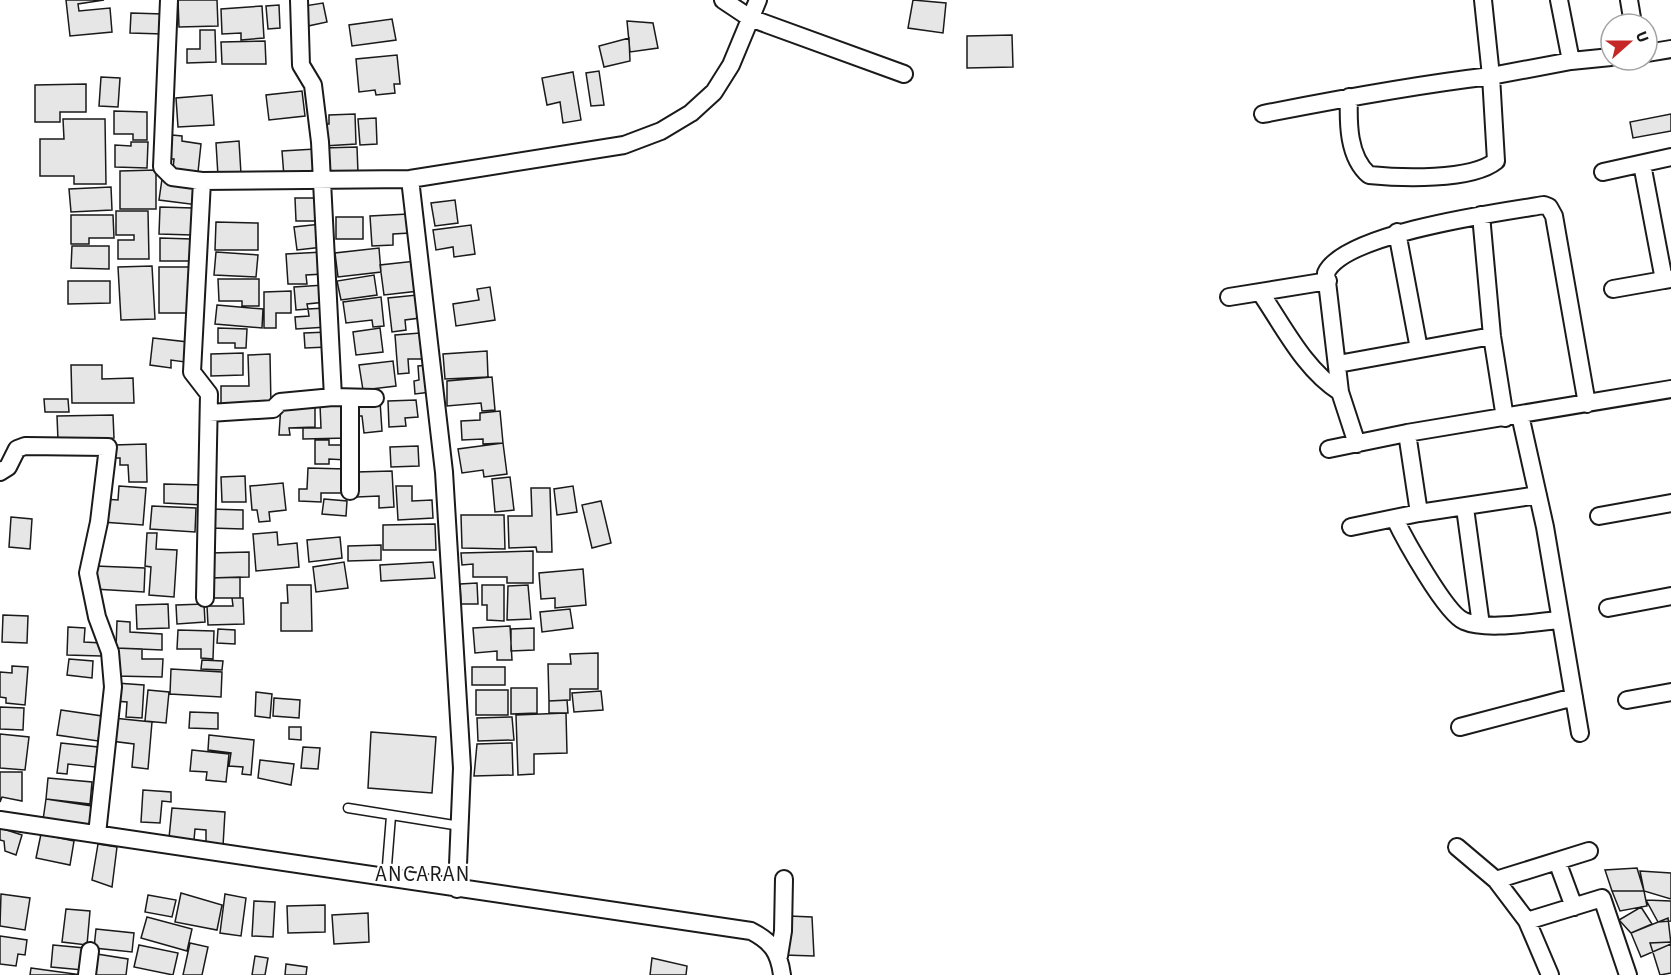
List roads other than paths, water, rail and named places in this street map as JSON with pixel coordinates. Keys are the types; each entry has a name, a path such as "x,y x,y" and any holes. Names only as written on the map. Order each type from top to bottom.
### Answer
{"street":[{"path":"169,0 162,167 172,177 202,181 410,179 624,145 661,131 691,113 714,92 731,65 754,9"},
{"path":"299,0 301,65 313,85 320,142 333,397"},
{"path":"723,0 754,9 904,74"},
{"path":"1350,97 1348,122 1355,158 1369,175 1410,179 1483,168 1496,160 1491,76 1483,0"},
{"path":"1559,0 1571,61"},
{"path":"1263,114 1417,85 1491,76 1599,58"},
{"path":"1603,172 1671,157"},
{"path":"1612,289 1668,280 1642,164"},
{"path":"410,179 444,472 462,768 457,889"},
{"path":"202,181 192,372 209,394 205,598"},
{"path":"1357,444 1340,392 1328,268 1340,259 1397,232 1481,214 1544,205 1549,207 1554,216 1587,404"},
{"path":"1481,214 1492,336 1512,417 1538,495 1580,733"},
{"path":"1397,232 1419,349"},
{"path":"1229,297 1328,281"},
{"path":"1260,292 1310,366 1322,380 1340,392"},
{"path":"1338,364 1492,336"},
{"path":"1329,449 1407,433 1671,389"},
{"path":"209,414 273,409 280,402 333,397 375,398"},
{"path":"350,399 350,491"},
{"path":"1407,433 1419,513"},
{"path":"0,472 8,467 17,449 25,446 108,447 99,522 88,573 97,617 110,652 113,687 97,834"},
{"path":"1351,527 1419,513 1538,495"},
{"path":"1599,516 1671,503"},
{"path":"1465,507 1481,625"},
{"path":"1395,519 1404,539 1456,617 1481,625 1560,620"},
{"path":"1608,608 1671,596"},
{"path":"1627,700 1671,692"},
{"path":"1460,727 1574,697"},
{"path":"0,820 751,931 768,940 779,956"},
{"path":"1457,847 1496,880 1527,921 1550,975"},
{"path":"1496,880 1589,851"},
{"path":"1557,861 1574,907"},
{"path":"782,975 779,956 783,931 784,879"},
{"path":"1527,921 1602,898 1628,975"},
{"path":"87,975 90,951"}],"lane":[{"path":"348,808 460,826"},
{"path":"386,878 391,816"}],"district":[{"name":"ANCARAN","path":"423,874"}]}
